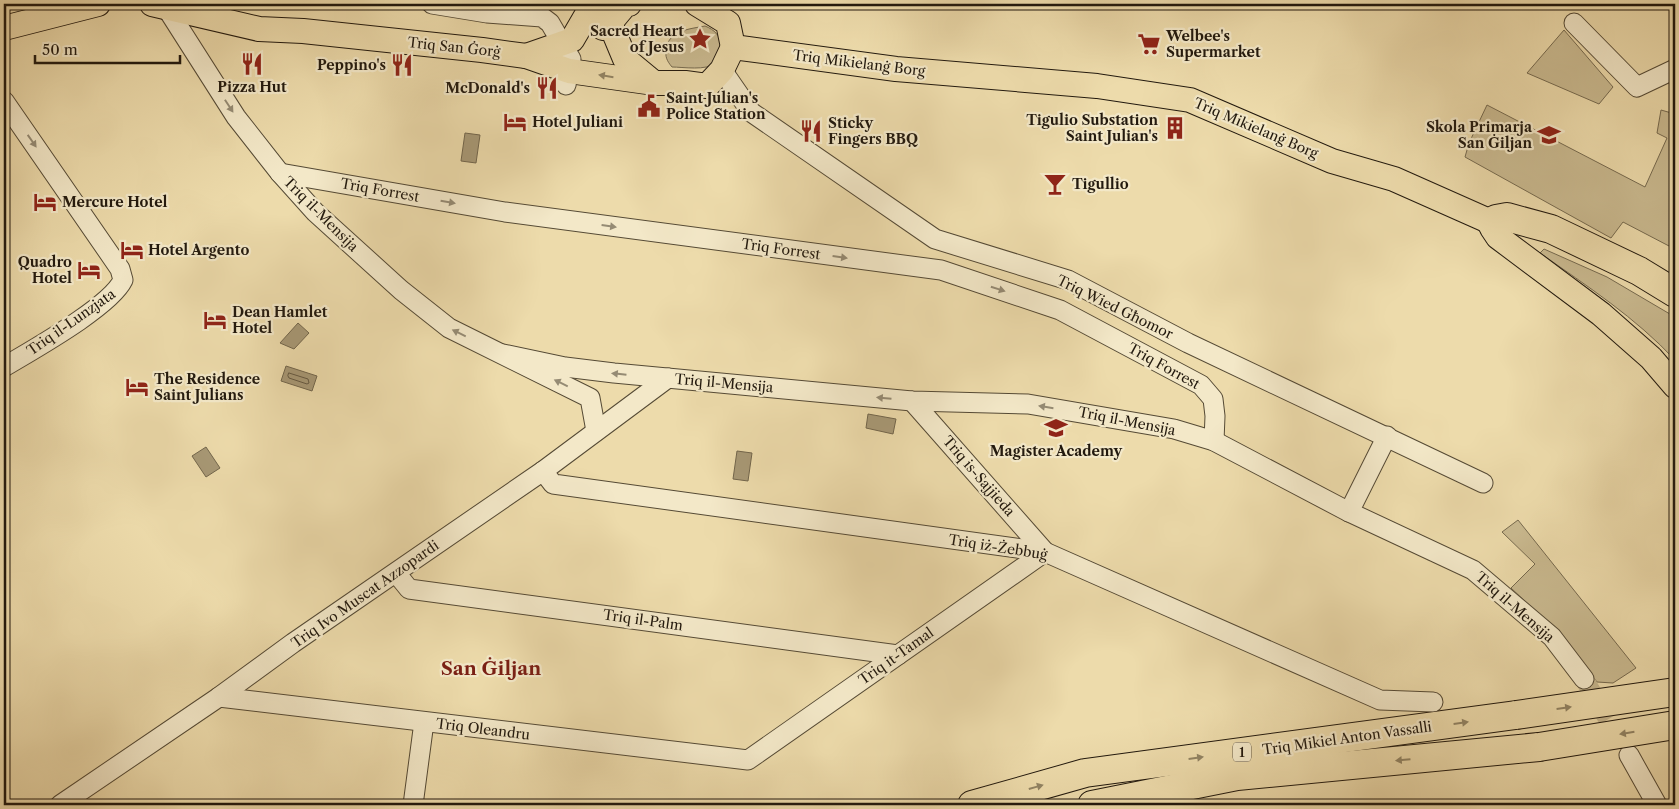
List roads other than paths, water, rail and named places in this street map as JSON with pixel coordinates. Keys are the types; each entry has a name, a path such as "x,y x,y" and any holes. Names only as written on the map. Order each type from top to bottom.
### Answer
{"highway":[{"path":"1491,222 1496,219 1507,218 1551,229 1639,271 1675,293"},
{"name":"Triq Mikiel Anton Vassalli","path":"972,805 1085,773 1675,692"},
{"name":"Triq Mikiel Anton Vassalli","path":"1092,805 1237,776 1539,747 1675,725"}],"main road":[{"path":"4,28 98,4"},
{"path":"567,42 593,4"},
{"path":"526,56 567,42 589,37 609,13 629,4"},
{"path":"697,4 728,23 734,47"},
{"name":"Triq San Ġorġ","path":"160,5 259,29 322,33 526,56 568,78 685,83 707,86 722,70 734,47"},
{"path":"609,13 625,59 654,83"},
{"name":"Triq Mikielanġ Borg","path":"734,47 896,68 1096,86 1190,100 1332,161 1394,179 1491,222"},
{"path":"1491,222 1492,228 1498,237 1601,314 1651,358 1675,386"}],"street":[{"path":"432,4 487,13 542,17 567,42 571,59 568,78"},
{"name":"Triq il-Mensija","path":"160,5 236,117 280,173 315,212 401,290 449,328 590,398"},
{"path":"1574,23 1637,87 1675,70"},
{"name":"Triq Wied Għomor","path":"722,70 751,112 935,239 1068,280 1188,343 1483,482"},
{"name":"Triq il-Lunzjata","path":"4,102 120,269 123,280 119,289 90,313 4,368"},
{"name":"Triq Forrest","path":"280,173 505,212 941,270 1060,310 1201,385 1213,399 1215,416 1214,441"},
{"path":"935,239 941,270"},
{"name":"Triq il-Mensija","path":"503,354 594,371 912,400 1028,404 1174,429 1214,441 1349,512 1473,570 1552,636 1584,679"},
{"path":"594,371 590,398 596,431"},
{"name":"Triq Ivo Muscat Azzopardi","path":"60,805 219,697 293,643 543,471 668,378"},
{"name":"Triq is-Sajjieda","path":"912,400 1045,552"},
{"path":"1349,512 1387,436"},
{"name":"Triq iż-Żebbuġ","path":"543,471 553,484 1045,552 1380,700 1433,702"},
{"name":"Triq it-Tamal","path":"748,760 1045,552"},
{"name":"Triq il-Palm","path":"396,573 409,589 898,655"},
{"name":"Triq Oleandru","path":"219,697 748,760"},
{"path":"413,805 424,722"},
{"path":"1629,755 1657,805"}],"water":[{"path":"465,133 480,135 476,163 461,161"},
{"path":"298,323 309,333 294,349 280,343"},
{"path":"286,366 317,376 312,391 281,381"},
{"path":"868,414 896,419 893,434 866,428"},
{"path":"206,447 220,468 206,477 192,456"},
{"path":"737,451 752,453 748,481 733,479"}],"tunnel":[{"path":"1584,679 1622,743"}],"place":[{"name":"Sacred Heart of Jesus","path":"700,39"},
{"name":"Welbee's Supermarket","path":"1149,44"},
{"name":"Pizza Hut","path":"252,64"},
{"name":"Peppino's","path":"402,65"},
{"name":"McDonald's","path":"547,88"},
{"name":"Saint Julian's Police Station","path":"649,106"},
{"name":"Hotel Juliani","path":"515,122"},
{"name":"Tigulio Substation Saint Julian's","path":"1175,128"},
{"name":"Sticky Fingers BBQ","path":"811,131"},
{"name":"Skola Primarja San Ġiljan","path":"1549,135"},
{"name":"Tigullio","path":"1055,184"},
{"name":"Mercure Hotel","path":"45,202"},
{"name":"Hotel Argento","path":"132,250"},
{"name":"Quadro Hotel","path":"89,270"},
{"name":"Dean Hamlet Hotel","path":"215,320"},
{"name":"The Residence Saint Julians","path":"137,387"},
{"name":"Magister Academy","path":"1056,428"}],"district":[{"name":"San Ġiljan","path":"491,668"}]}
